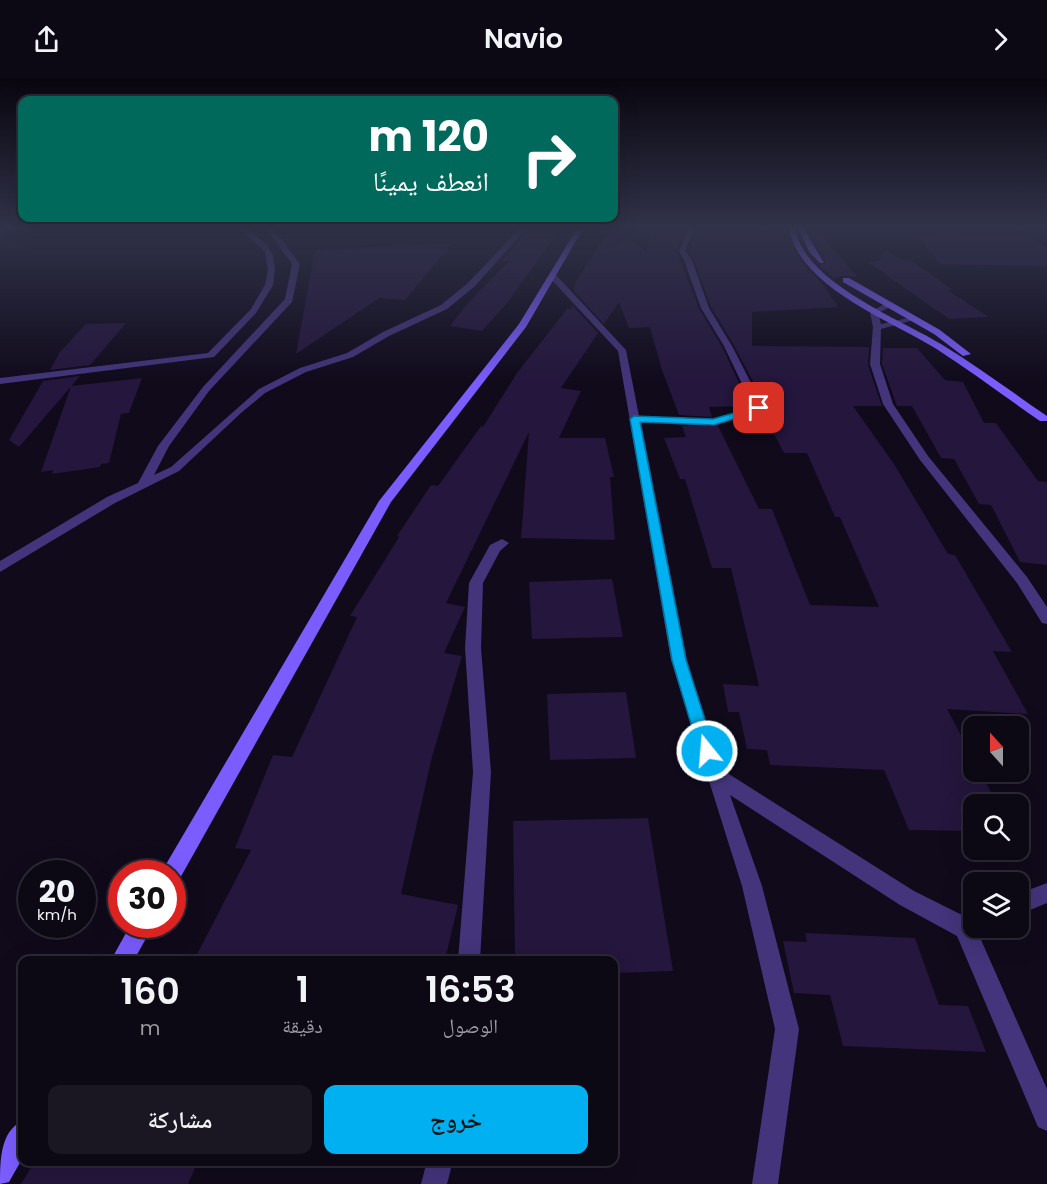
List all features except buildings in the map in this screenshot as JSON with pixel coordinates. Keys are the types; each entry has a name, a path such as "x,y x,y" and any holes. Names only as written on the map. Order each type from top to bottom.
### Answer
{"main road":[{"path":"179,860 385,501 523,325 552,279"},
{"path":"829,279 874,312 917,333 961,361 1046,421"},
{"path":"843,279 937,332 976,361 1046,421"},
{"path":"124,956 135,938"},
{"path":"0,1173 18,1141"}],"street":[{"path":"0,381 211,355 260,302 270,279"},
{"path":"141,487 164,446 206,389 289,300 293,279"},
{"path":"0,567 111,500 175,469 262,391 303,370 350,355 386,334 444,307 477,279"},
{"path":"555,279 622,350 679,660 752,886 787,1029 765,1184"},
{"path":"634,419 714,422 759,408 728,346 705,308 695,279"},
{"path":"888,306 874,312 877,327 875,364 888,404 924,458 1022,580 1047,619"},
{"path":"877,327 913,319"},
{"path":"469,956 482,772 473,648 476,583 495,548 502,543"},
{"path":"714,774 907,898 963,923"},
{"path":"1029,900 1047,893"},
{"path":"974,938 1047,1118"},
{"path":"434,1184 439,1166"}],"route":[{"path":"707,751 679,660 634,419 714,422 759,408"}]}
